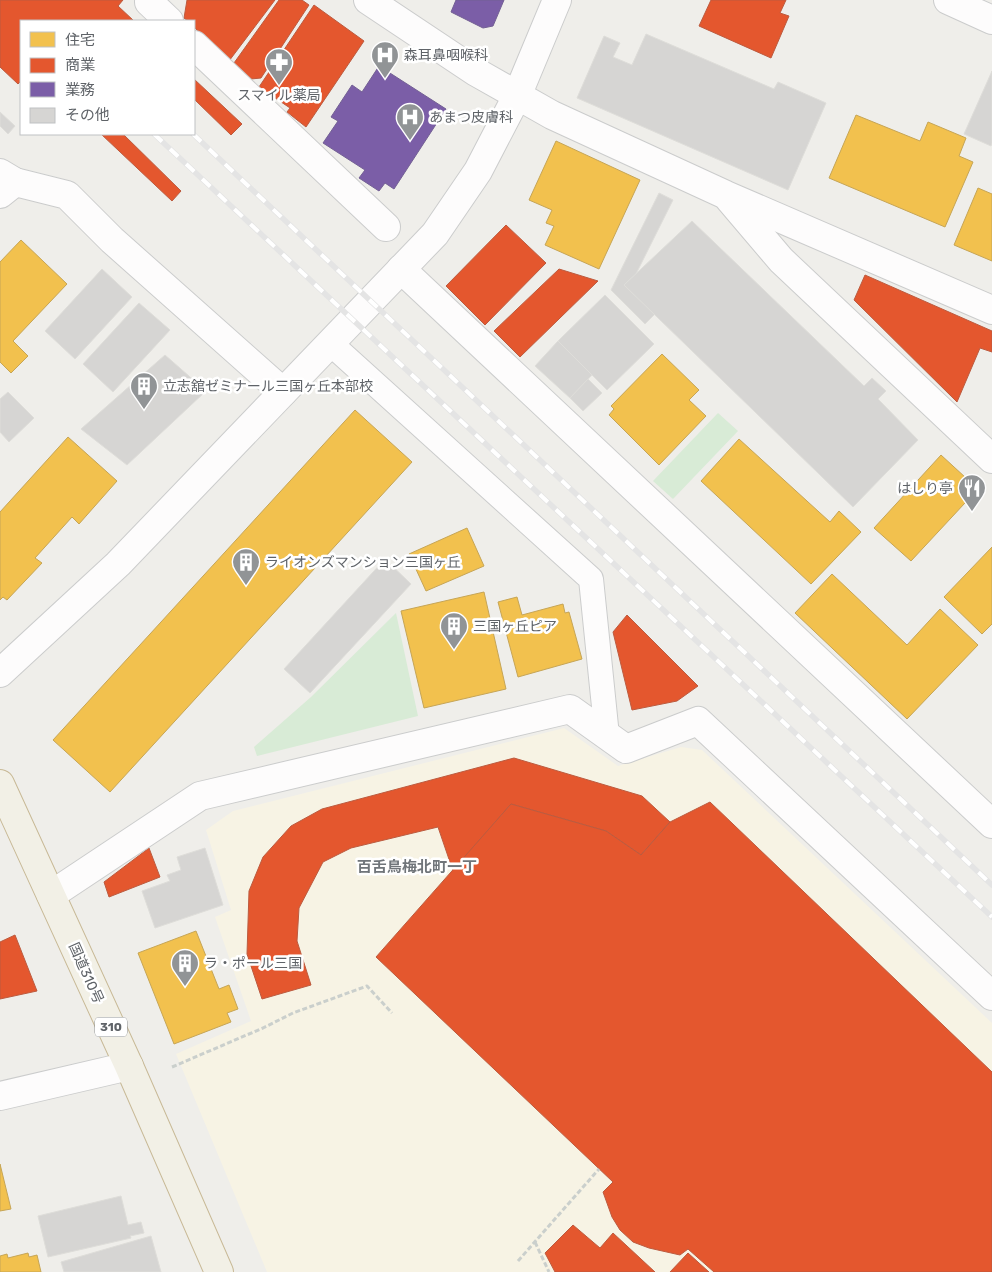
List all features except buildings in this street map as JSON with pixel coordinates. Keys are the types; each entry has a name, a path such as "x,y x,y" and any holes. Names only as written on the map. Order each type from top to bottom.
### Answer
{"highway":[{"name":"国道310号","path":"0,784 129,1066 219,1272"}],"street":[{"path":"151,0 149,2 168,20"},
{"path":"368,0 476,72 552,115 726,195 992,310"},
{"path":"0,673 118,564 435,234 478,171 517,96 557,0"},
{"path":"948,0 992,20"},
{"path":"195,46 386,226"},
{"path":"5,183 67,195 112,240 283,392"},
{"path":"726,195 781,260 992,459"},
{"path":"402,270 988,813"},
{"path":"51,895 200,796 570,709 626,749 698,721 992,996"},
{"path":"0,1096 129,1066"}],"lane":[{"path":"330,343 591,579 608,736"}],"path":[{"path":"172,1067 293,1013 367,986 392,1013"},
{"path":"518,1260 599,1169"},
{"path":"535,1242 549,1272"}],"shaded area":[{"path":"564,728 618,766 681,747 702,750 992,1023 992,1272 267,1272 176,1054 251,1021 215,917 231,910 206,830 233,811"}],"green space":[{"path":"718,413 738,431 673,499 653,481"},
{"path":"396,613 418,716 257,756 254,747 311,697"}],"railway":[{"path":"155,135 992,917"},
{"path":"194,135 992,885"}],"place":[{"name":"森耳鼻咽喉科","path":"385,79"},
{"name":"スマイル薬局","path":"279,86"},
{"name":"あまつ皮膚科","path":"410,141"},
{"name":"立志舘ゼミナール三国ヶ丘本部校","path":"144,410"},
{"name":"はしり亭","path":"972,512"},
{"name":"ライオンズマンション三国ヶ丘","path":"246,586"},
{"name":"三国ヶ丘ピア","path":"454,650"},
{"name":"ラ・ポール三国","path":"185,987"}],"district":[{"name":"百舌鳥梅北町一丁","path":"417,867"}]}
